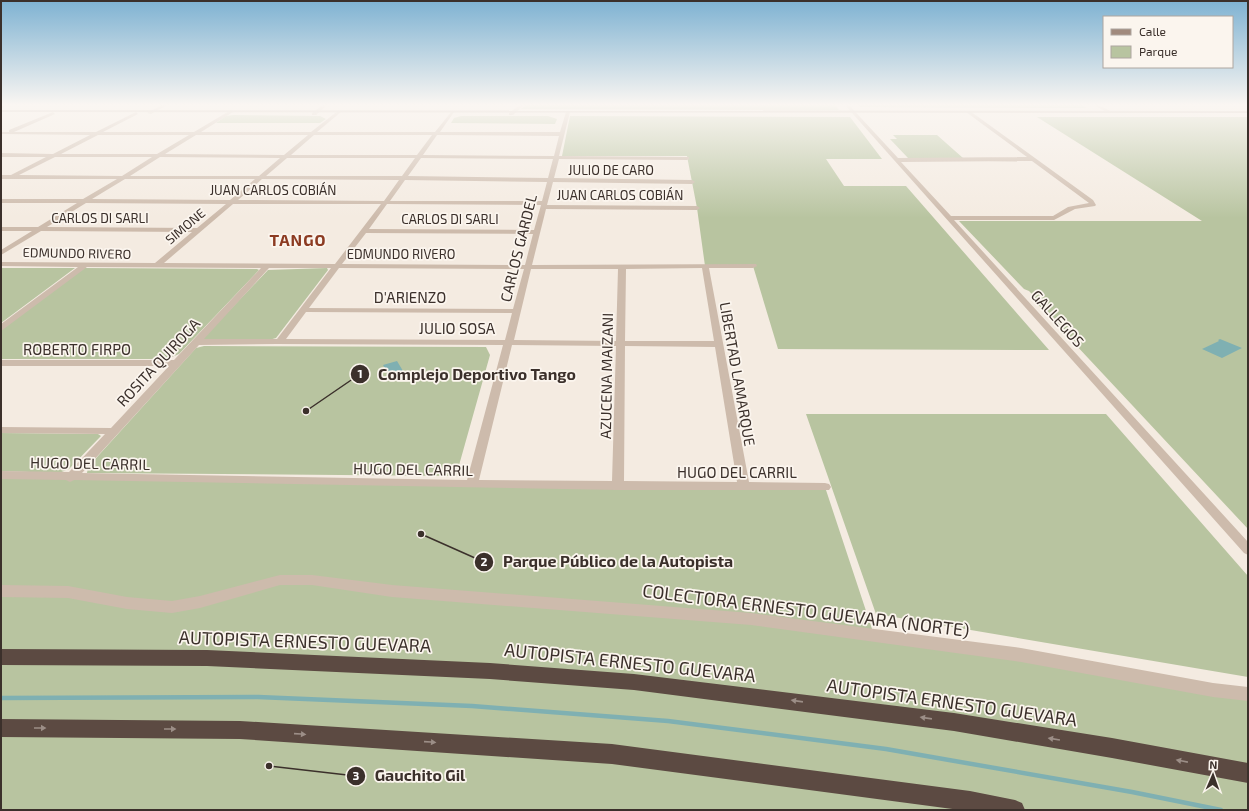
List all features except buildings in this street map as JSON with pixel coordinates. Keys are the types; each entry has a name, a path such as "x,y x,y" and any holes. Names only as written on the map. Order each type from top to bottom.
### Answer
{"highway":[{"name":"AUTOPISTA ERNESTO GUEVARA","path":"1,657 206,658 490,671 634,682 954,722 1112,748 1248,773"},
{"path":"1,728 240,730 612,754 970,801 1015,810"}],"street":[{"path":"1,182 77,143"},
{"path":"1,248 171,143"},
{"path":"1,253 180,143"},
{"name":"SIMONE","path":"157,266 302,143"},
{"path":"279,342 385,203 428,143"},
{"name":"CARLOS GARDEL","path":"472,484 560,143"},
{"name":"GALLEGOS","path":"881,143 1248,550"},
{"path":"948,218 1054,218 1075,207 1093,205 1091,201 1010,143"},
{"path":"1,155 687,158"},
{"path":"896,160 1031,159"},
{"name":"JULIO DE CARO","path":"1,177 692,182"},
{"name":"JUAN CARLOS COBIÁN","path":"1,201 385,203 697,208"},
{"name":"CARLOS DI SARLI","path":"1,229 199,230"},
{"name":"CARLOS DI SARLI","path":"363,231 537,232"},
{"name":"EDMUNDO RIVERO","path":"1,264 528,267 753,266"},
{"path":"1,328 85,265"},
{"name":"ROSITA QUIROGA","path":"70,478 267,266"},
{"name":"AZUCENA MAIZANI","path":"618,486 622,266"},
{"name":"LIBERTAD LAMARQUE","path":"705,266 744,487"},
{"name":"D'ARIENZO","path":"303,310 516,311"},
{"name":"JULIO SOSA","path":"196,342 719,344"},
{"name":"ROBERTO FIRPO","path":"1,363 176,363"},
{"path":"1,430 114,430"},
{"name":"HUGO DEL CARRIL","path":"1,476 618,486 825,487"},
{"name":"COLECTORA ERNESTO GUEVARA (NORTE)","path":"1,591 68,592 126,603 172,607 200,602 280,580 312,580 392,591 751,619 1021,655 1213,690 1248,694"}],"green space":[{"path":"565,143 870,143 882,159 826,159 844,186 906,186 1049,350 778,349 753,266 705,266 697,208 687,156 562,156"},
{"path":"894,143 946,143 963,158 908,158"},
{"path":"1078,143 1248,143 1248,529 1031,297 1035,297 1029,291 1024,289 959,221 1202,221"},
{"path":"1,268 75,268 1,323"},
{"path":"84,268 259,270 179,354 167,359 1,359 1,330"},
{"path":"327,268 328,270 276,338 269,340 204,339 204,337 268,270"},
{"path":"204,346 486,347 490,355 456,476 87,473 88,467 196,348"},
{"path":"806,414 1106,414 1248,576 1248,677 876,614"},
{"path":"1,433 98,434 101,436 69,469 59,473 1,471"},
{"path":"1,475 825,487 874,635 1248,694 1248,810 1,810"}],"water":[{"path":"1220,339 1242,348 1222,358 1202,349 1219,341 1218,340"},
{"path":"397,361 406,376 392,381 383,365"}],"waterway":[{"path":"1,698 258,697 472,706 668,721 886,749 1132,792 1221,810"}],"place":[{"name":"Complejo Deportivo Tango","path":"306,411"},
{"name":"Parque Público de la Autopista","path":"421,534"},
{"name":"Gauchito Gil","path":"269,766"}],"district":[{"name":"TANGO","path":"298,239"}]}
